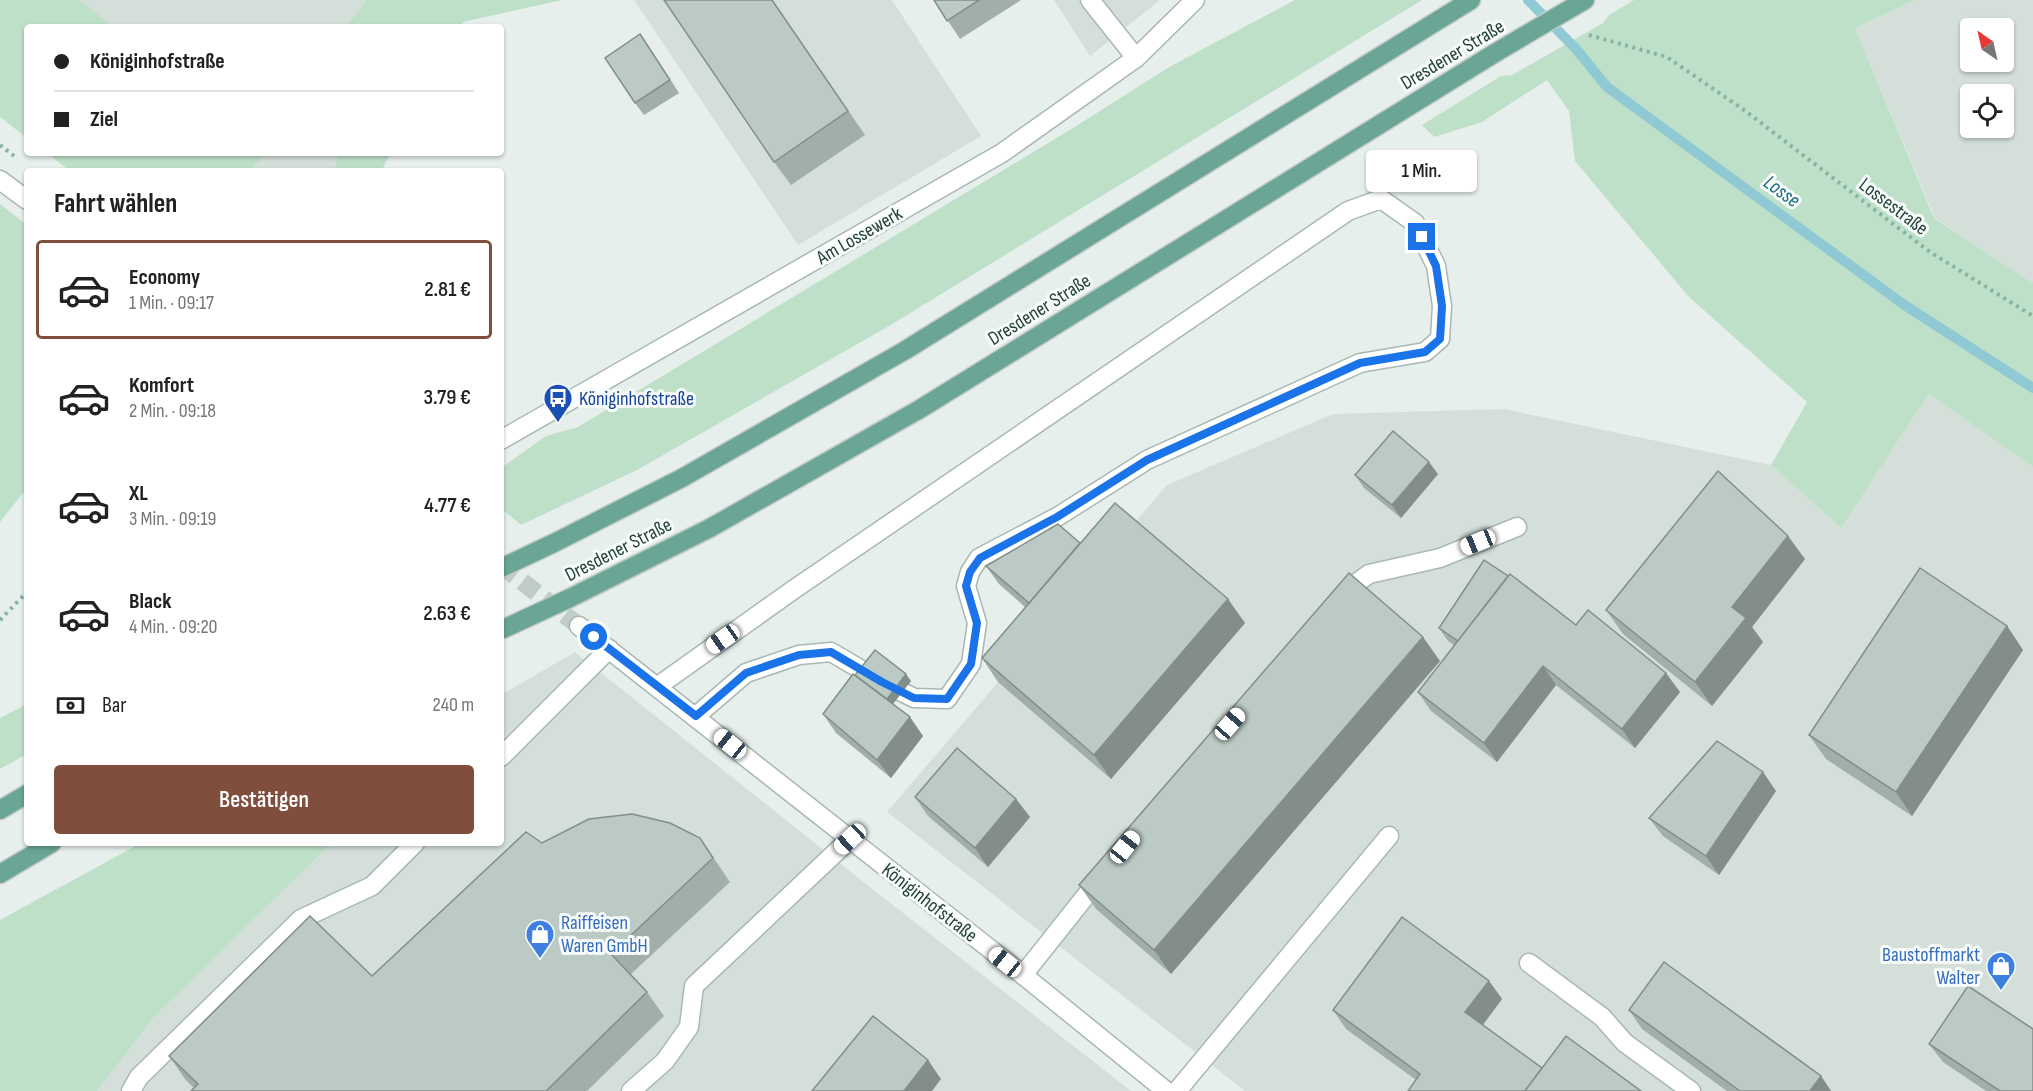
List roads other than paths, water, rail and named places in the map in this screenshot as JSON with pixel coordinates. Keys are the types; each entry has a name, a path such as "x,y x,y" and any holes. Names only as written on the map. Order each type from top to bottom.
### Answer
{"main road":[{"name":"Dresdener Straße","path":"504,629 710,528 920,409 1584,0"},
{"name":"Dresdener Straße","path":"504,567 682,478 904,351 1465,4"},
{"path":"0,810 24,796"},
{"path":"0,874 47,846"}],"street":[{"path":"1090,0 1136,58"},
{"name":"Am Lossewerk","path":"504,438 1002,153 1136,58 1195,0"},
{"path":"0,180 24,198"},
{"path":"658,686 802,583 1348,211 1381,200 1416,223 1436,266 1442,306 1440,339 1425,352 1360,363 1147,460 1057,517 980,558 970,572 966,586 977,623 971,664 947,699 914,698 831,652 799,655 746,673 696,716"},
{"path":"1327,613 1351,586 1369,574 1440,558 1517,527"},
{"name":"Königinhofstraße","path":"579,626 1023,975 1166,1091"},
{"path":"504,754 609,649"},
{"path":"1177,1091 1389,836"},
{"path":"630,1091 665,1061 689,1027 694,986 850,839"},
{"path":"131,1091 139,1077 301,919 372,886 412,846"},
{"path":"1023,975 1110,866"},
{"path":"1529,963 1602,1017 1625,1043 1691,1091"}],"waterway":[{"name":"Losse","path":"1528,0 1576,49 1607,87 1903,304 2033,388"}],"tunnel":[{"path":"504,567 579,626"}],"place":[{"name":"Königinhofstraße","path":"558,424"},
{"name":"Raiffeisen Waren GmbH","path":"540,960"},
{"name":"Baustoffmarkt Walter","path":"2001,992"}]}
